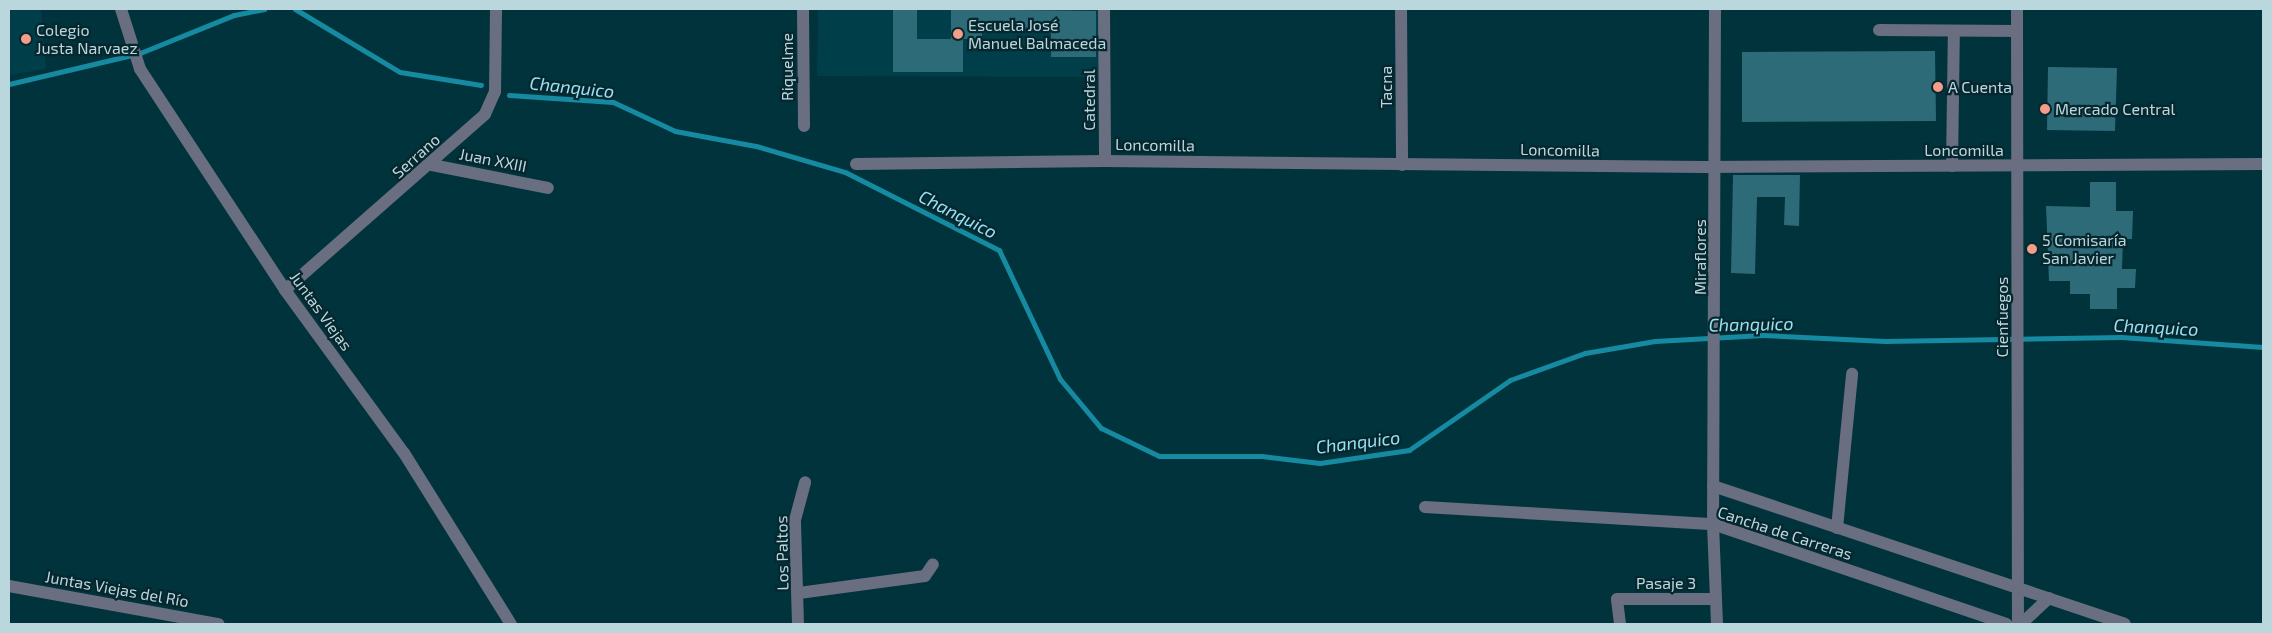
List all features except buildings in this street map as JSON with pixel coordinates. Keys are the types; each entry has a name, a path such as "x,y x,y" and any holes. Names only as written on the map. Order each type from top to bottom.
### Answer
{"street":[{"name":"Juntas Viejas","path":"121,9 140,69 285,290 404,453 510,624"},
{"name":"Serrano","path":"285,290 432,165 485,114 495,92 496,9"},
{"name":"Riquelme","path":"803,9 804,126"},
{"name":"Catedral","path":"1104,9 1105,160"},
{"name":"Tacna","path":"1401,9 1402,165"},
{"name":"Miraflores","path":"1715,9 1717,327 1712,348 1712,524 1717,624"},
{"name":"Cienfuegos","path":"2017,9 2017,587 2020,624"},
{"path":"1879,30 2017,31"},
{"path":"1952,166 1954,31"},
{"name":"Loncomilla","path":"856,164 1105,160 1402,165 1716,167 2263,164"},
{"name":"Juan XXIII","path":"432,165 548,188"},
{"path":"1837,528 1852,374"},
{"name":"Los Paltos","path":"798,624 799,593 795,520 805,482"},
{"name":"Cancha de Carreras","path":"1713,486 2125,624"},
{"name":"Cancha de Carreras","path":"1425,507 1712,524 2006,624"},
{"path":"799,593 925,576 933,564"},
{"name":"Juntas Viejas del Río","path":"9,586 219,624"},
{"name":"Pasaje 3","path":"1620,624 1617,599 1716,598"},
{"path":"2020,624 2049,598"}],"shaded area":[{"name":"Colegio Justa Narvaez","path":"9,9 45,9 41,10 46,69 9,75"},
{"name":"Escuela José Manuel Balmaceda","path":"818,9 1098,9 1098,77 817,76"}],"waterway":[{"path":"9,84 140,53 234,15 264,9"},
{"path":"295,9 400,72 481,85"},
{"name":"Chanquico","path":"509,95 613,102 675,131 756,146 845,172 999,250 1060,379 1101,428 1159,456 1262,456 1320,463 1409,450 1510,380 1585,353 1655,341 1763,335 1885,341 2121,337 2263,347"}],"place":[{"name":"Escuela José Manuel Balmaceda","path":"958,34"},
{"name":"Colegio Justa Narvaez","path":"26,39"},
{"name":"A Cuenta","path":"1938,87"},
{"name":"Mercado Central","path":"2045,109"},
{"name":"5 Comisaría San Javier","path":"2032,249"}]}
